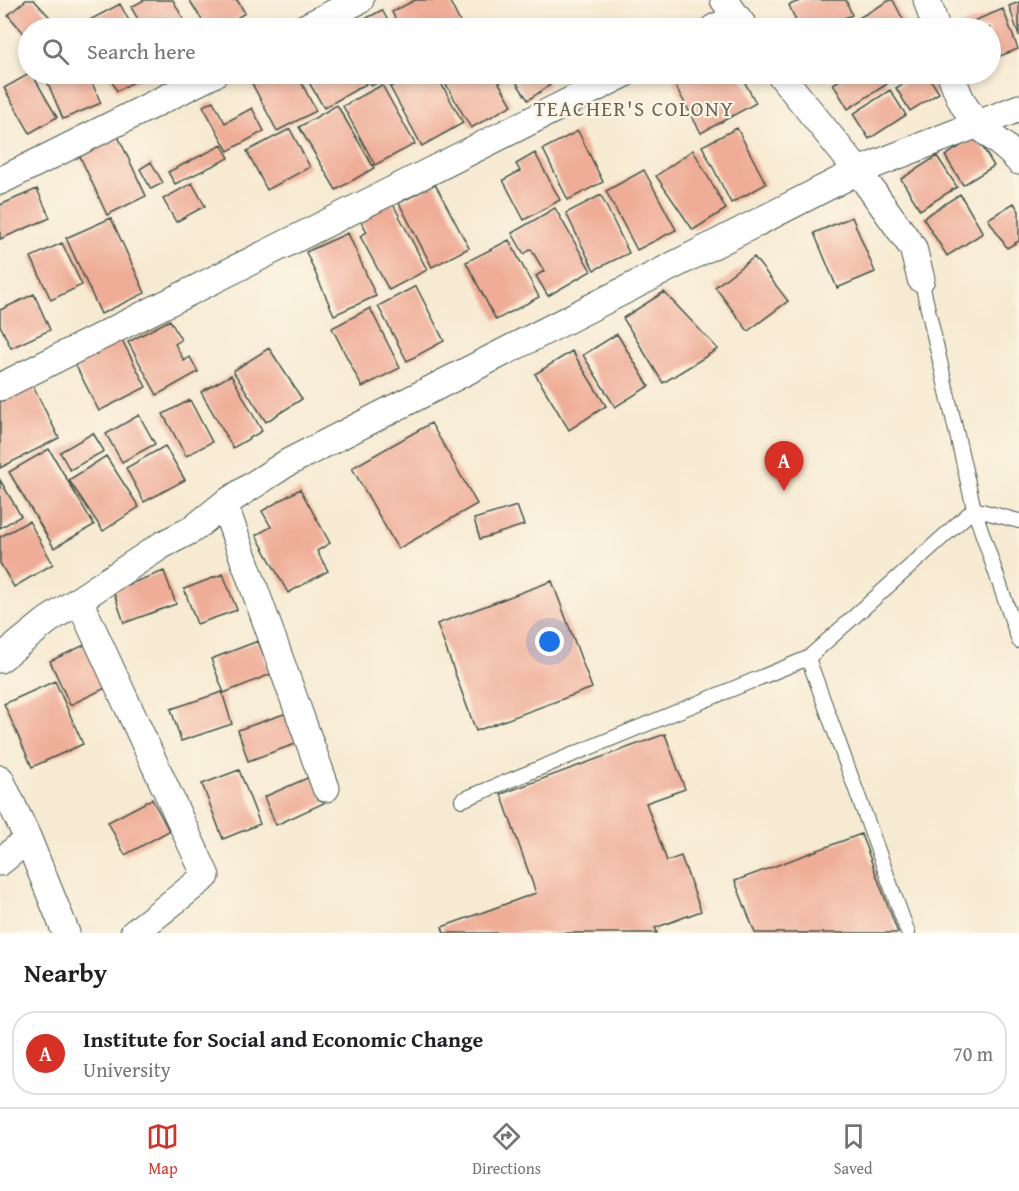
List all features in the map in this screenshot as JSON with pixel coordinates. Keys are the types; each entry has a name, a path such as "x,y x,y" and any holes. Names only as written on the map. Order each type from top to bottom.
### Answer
{"street":[{"path":"324,18 360,0"},
{"path":"927,0 933,18"},
{"path":"0,181 194,84"},
{"path":"0,387 604,84"},
{"path":"788,84 858,171 913,248 921,279"},
{"path":"954,84 959,99 977,123 1019,161"},
{"path":"0,658 47,621 162,545 193,529 224,504 287,463 858,171 1019,108"},
{"path":"224,504 326,788"},
{"path":"80,600 206,876 134,933"},
{"path":"0,779 28,839 66,933"},
{"path":"0,862 28,839"}],"lane":[{"path":"921,279 974,509 1019,641"},
{"path":"974,509 1019,521"},
{"path":"462,800 808,658 974,509"},
{"path":"808,658 908,933"}],"building":[{"path":"26,0 34,0 50,18 18,18 18,26 8,15"},
{"path":"144,0 173,0 183,18 137,18 131,7"},
{"path":"237,0 245,13 237,18 201,18 190,1"},
{"path":"415,0 449,0 458,18 395,18 392,12"},
{"path":"803,0 846,0 852,15 844,18 795,18 789,5"},
{"path":"893,0 902,18 858,18"},
{"path":"1019,2 1019,36 1009,6"},
{"path":"120,4 128,18 93,18"},
{"path":"1003,9 1018,49 1001,56 1001,18 981,18"},
{"path":"382,10 386,18 367,18"},
{"path":"18,80 18,84 38,84 57,117 30,133 4,88"},
{"path":"48,84 92,84 101,103 63,119"},
{"path":"113,84 130,84 117,91"},
{"path":"252,84 302,84 316,111 277,131"},
{"path":"310,84 366,84 324,108"},
{"path":"396,84 442,84 463,123 422,146 390,87"},
{"path":"446,84 500,84 512,105 471,128"},
{"path":"517,84 550,85 528,100"},
{"path":"674,84 746,84 756,103 701,133"},
{"path":"833,84 887,84 848,109"},
{"path":"903,84 933,84 939,93 910,111 896,88"},
{"path":"382,85 415,144 375,165 343,106"},
{"path":"890,90 906,115 869,139 853,114"},
{"path":"213,101 225,123 252,108 264,131 228,151 203,106"},
{"path":"337,105 374,168 336,190 299,127"},
{"path":"737,128 766,184 731,203 702,146"},
{"path":"290,129 310,167 267,190 247,151"},
{"path":"578,131 603,182 568,200 543,149"},
{"path":"117,134 146,196 107,215 78,152"},
{"path":"976,136 994,166 963,185 945,156"},
{"path":"222,145 229,158 175,184 168,172"},
{"path":"693,150 726,209 693,230 656,176"},
{"path":"535,153 560,200 524,220 503,180 520,171 516,164"},
{"path":"937,156 957,187 920,210 901,179"},
{"path":"151,162 163,183 151,189 140,169"},
{"path":"644,170 676,230 637,250 606,191"},
{"path":"192,183 205,206 176,222 163,199"},
{"path":"435,184 469,248 432,267 399,203"},
{"path":"37,189 50,218 0,239 0,205"},
{"path":"960,194 983,233 947,256 923,218"},
{"path":"601,195 629,253 594,270 566,213"},
{"path":"392,202 427,270 389,290 360,236 367,232 360,219"},
{"path":"1014,203 1019,211 1019,241 1007,248 988,219"},
{"path":"555,208 591,271 548,296 536,276 544,271 531,249 524,254 512,233"},
{"path":"852,217 875,272 837,288 814,233"},
{"path":"111,218 145,293 101,314 66,238"},
{"path":"348,233 376,296 334,315 306,252"},
{"path":"509,240 539,297 496,320 466,262"},
{"path":"62,243 82,285 51,300 31,257"},
{"path":"754,257 788,301 748,331 715,287"},
{"path":"416,286 444,341 407,361 378,306"},
{"path":"664,292 718,349 663,383 623,318"},
{"path":"34,294 50,330 11,348 0,325 0,310"},
{"path":"370,308 400,368 362,387 332,328"},
{"path":"170,320 181,340 175,344 184,361 190,357 198,372 157,395 128,342"},
{"path":"617,334 649,386 615,407 583,355"},
{"path":"121,338 146,387 99,411 74,362"},
{"path":"269,348 302,399 266,422 233,371"},
{"path":"572,351 606,406 569,430 535,374"},
{"path":"231,375 262,431 233,448 201,392"},
{"path":"30,380 59,438 0,468 0,395"},
{"path":"190,400 212,442 186,456 163,414"},
{"path":"139,415 155,444 122,462 106,434"},
{"path":"431,423 477,504 398,549 352,468"},
{"path":"93,433 104,451 70,470 60,452"},
{"path":"165,446 185,480 144,502 126,468"},
{"path":"49,449 94,525 54,548 9,472"},
{"path":"106,456 139,507 103,531 69,480"},
{"path":"0,480 21,516 0,528"},
{"path":"300,489 330,543 317,551 328,571 288,593 256,535 271,527 262,511"},
{"path":"517,506 524,525 480,539 474,519"},
{"path":"29,521 53,564 14,587 0,563 0,537"},
{"path":"164,571 176,604 124,623 113,590"},
{"path":"223,574 237,610 197,624 184,589"},
{"path":"552,581 592,688 476,731 437,624"},
{"path":"93,641 114,684 70,705 50,661"},
{"path":"258,641 271,674 224,693 211,659"},
{"path":"55,681 83,744 32,767 4,704"},
{"path":"222,692 232,724 181,741 171,709"},
{"path":"287,713 298,743 248,761 238,730"},
{"path":"665,734 685,789 646,803 667,861 681,856 701,911 655,928 657,933 444,933 442,927 536,893 501,794"},
{"path":"239,770 260,824 223,839 202,784"},
{"path":"312,776 324,803 276,825 264,797"},
{"path":"152,799 169,831 125,855 108,822"},
{"path":"861,834 898,933 755,933 735,881"}],"place":[{"name":"Institute for Social and Economic Change","path":"784,491"}],"district":[{"name":"TEACHER'S COLONY","path":"634,108"}]}
